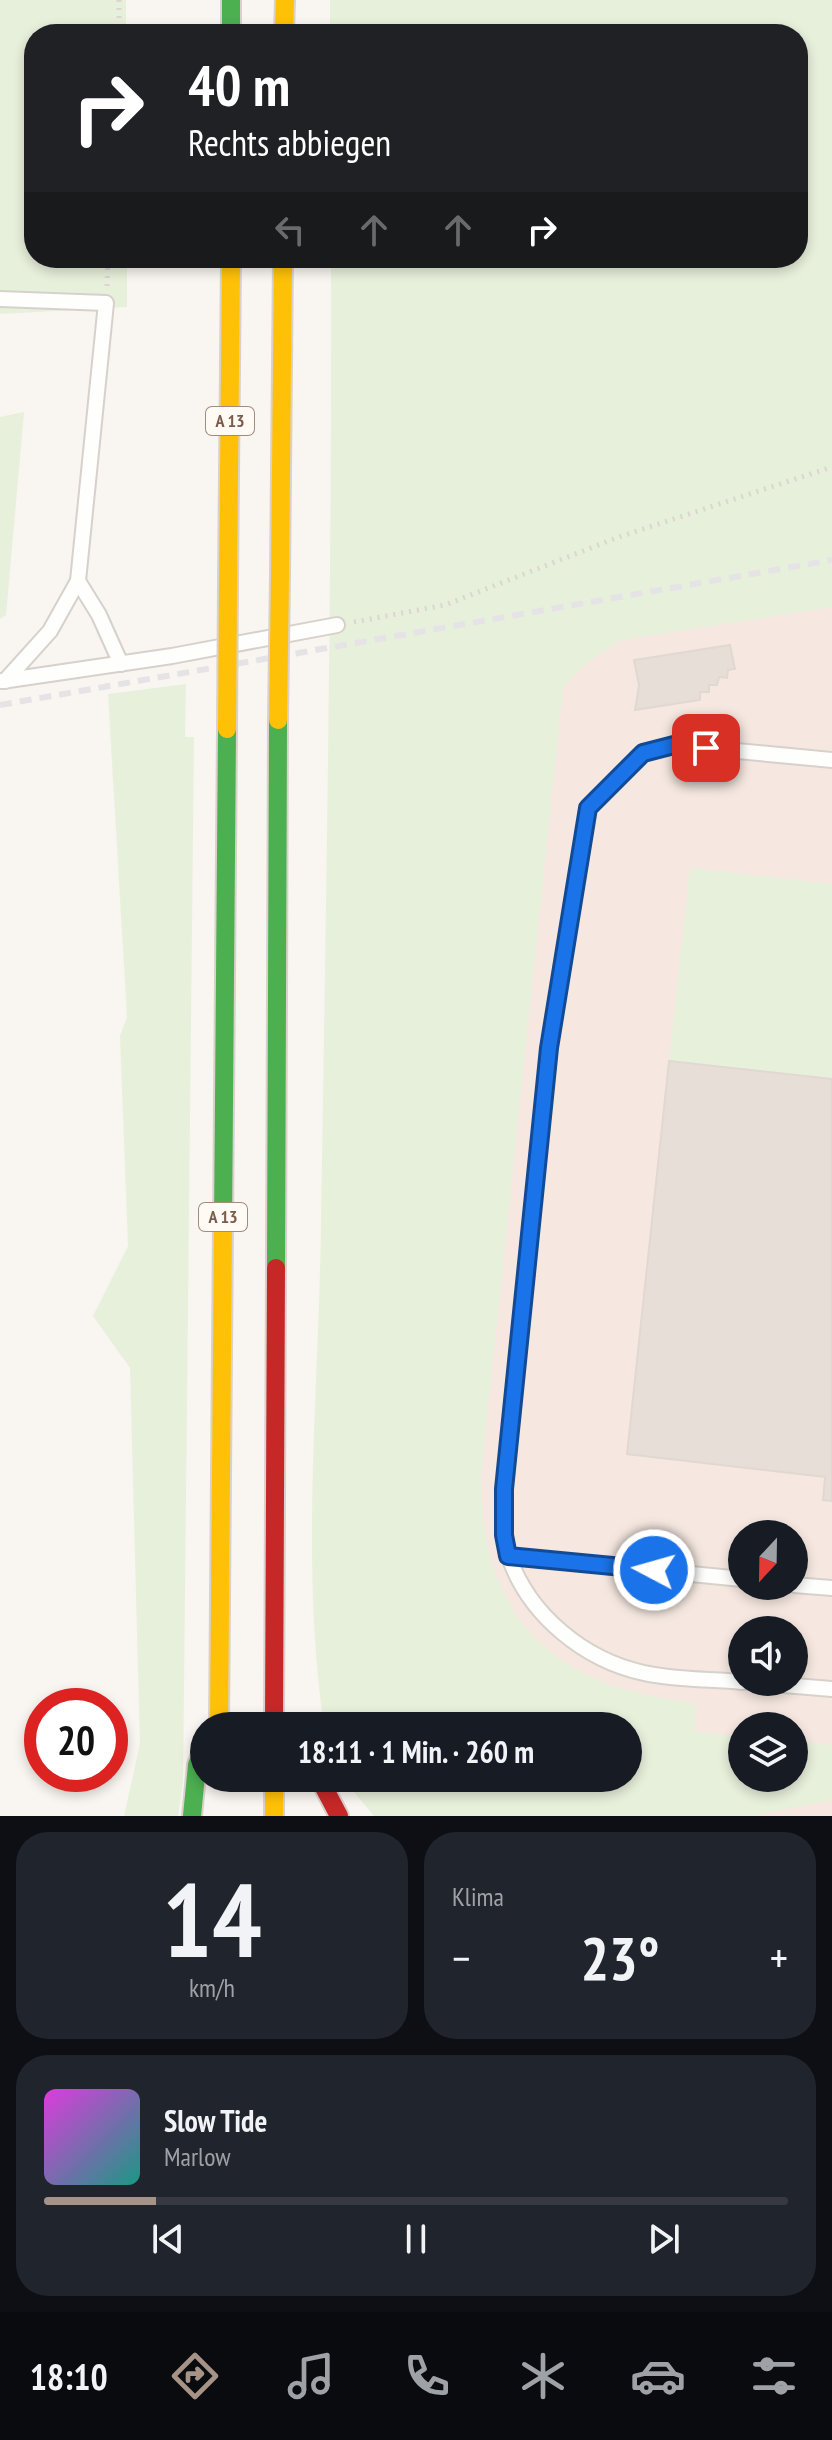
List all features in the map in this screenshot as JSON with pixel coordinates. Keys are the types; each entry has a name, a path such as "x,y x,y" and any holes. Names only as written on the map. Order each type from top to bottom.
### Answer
{"highway":[{"path":"231,0 231,24"},
{"path":"284,24 285,0"},
{"name":"A 13","path":"219,1712 231,268"},
{"name":"A 13","path":"274,1712 283,268"},
{"path":"275,1649 295,1695"},
{"path":"217,1712 219,1706"},
{"path":"192,1816 194,1792"},
{"path":"274,1792 274,1816"},
{"path":"326,1792 339,1816"}],"lane":[{"path":"0,299 106,303 78,581 50,631 3,681"},
{"path":"78,581 99,615 121,664"},
{"path":"3,681 121,664 337,625"},
{"path":"728,1680 645,1673 582,1648 541,1612 522,1587 508,1556 504,1535 504,1489 549,1048 588,808 643,753 674,745 832,760"},
{"path":"508,1556 728,1578"},
{"path":"808,1586 832,1588"},
{"path":"808,1687 832,1689"}],"path":[{"path":"119,0 119,24"},
{"path":"337,625 445,605 616,538 832,467"}],"shaded area":[{"path":"832,583 832,1816 751,1816 642,1735 642,1712 611,1712 469,1606 456,648"}],"green space":[{"path":"0,0 126,0 126,24 24,24 24,268 127,268 127,307 0,314"},
{"path":"330,0 832,0 832,607 621,640 583,666 563,688 481,1475 484,1526 494,1570 512,1608 536,1638 566,1663 604,1682 647,1695 697,1703 694,1732 728,1736 728,1792 808,1792 808,1742 832,1745 832,1800 751,1816 374,1816 354,1792 642,1792 642,1712 322,1712 313,1602 312,1539 320,1287 327,862 331,268 808,268 808,24 330,24"},
{"path":"24,412 6,615 0,619 0,417"},
{"path":"186,684 185,737 194,737 183,1782 178,1816 124,1816 140,1744 130,1368 93,1316 128,1246 120,1036 127,1017 108,694"},
{"path":"690,868 832,884 832,1079 669,1061"}],"building":[{"path":"730,645 735,669 728,670 727,678 719,677 717,685 709,685 709,692 700,692 700,700 635,710 639,685 634,660"},
{"path":"669,1061 832,1079 832,1501 823,1500 825,1477 627,1454"}],"railway":[{"path":"0,705 832,560"}],"traffic: fast":[{"path":"231,0 231,24"},
{"path":"276,1268 278,720"},
{"path":"223,1226 227,729"},
{"path":"192,1816 194,1792"}],"traffic: slow":[{"path":"284,24 285,0"},
{"path":"228,584 231,268"},
{"path":"280,576 283,268"},
{"path":"278,720 280,576"},
{"path":"227,729 228,584"},
{"path":"219,1712 223,1226"},
{"path":"274,1792 274,1816"}],"traffic: jam":[{"path":"274,1712 276,1268"},
{"path":"326,1792 339,1816"}],"route":[{"path":"654,1570 508,1556 504,1535 504,1489 549,1048 588,808 618,774 643,753 674,745 706,748"}]}
